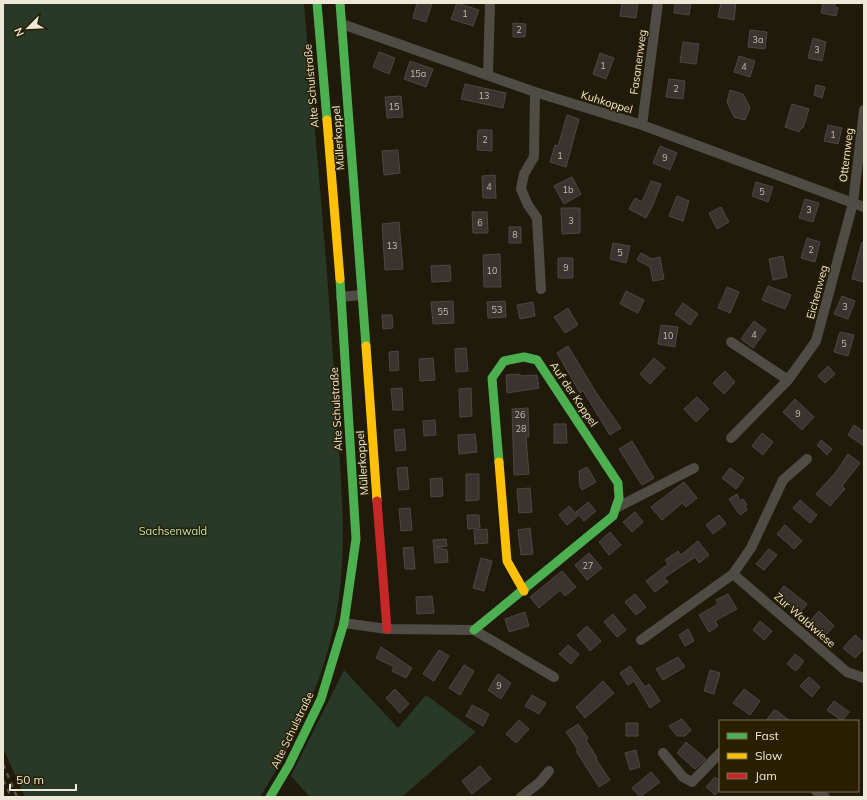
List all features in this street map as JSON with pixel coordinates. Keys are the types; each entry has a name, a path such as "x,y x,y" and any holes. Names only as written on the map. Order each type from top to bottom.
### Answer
{"street":[{"name":"Alte Schulstraße","path":"270,797 290,765 321,699 344,623 356,539 341,297 317,3"},
{"name":"Müllerkoppel","path":"340,3 387,629"},
{"path":"488,75 490,3"},
{"name":"Fasanenweg","path":"642,125 658,3"},
{"name":"Kuhkoppel","path":"342,24 535,92 642,125 864,207"},
{"path":"535,92 534,157 524,174 521,189 528,205 537,218 541,289"},
{"name":"Otternweg","path":"853,203 864,110"},
{"name":"Eichenweg","path":"731,438 788,380 816,341 853,203"},
{"path":"341,297 361,295"},
{"path":"731,342 788,380"},
{"name":"Auf der Koppel","path":"524,591 507,561 492,378 504,361 524,357 537,360 618,483 619,498 616,508"},
{"path":"641,640 733,574 751,548 783,480 807,459"},
{"path":"474,630 524,591 613,516 616,508 694,468"},
{"name":"Zur Waldwiese","path":"733,574 847,672 864,678"},
{"path":"344,623 387,629 474,630 554,677"},
{"path":"663,753 683,777 692,782 719,754"},
{"path":"521,797 540,782 549,771"}],"green space":[{"name":"Sachsenwald","path":"3,3 304,3 333,352 341,486 343,542 342,570 334,626 322,671 314,693 294,736 260,797 25,797 3,748"},
{"path":"344,670 398,728 426,695 476,732 402,797 310,797 291,776"}],"building":[{"path":"417,3 432,3 426,22 413,18"},
{"path":"457,3 479,10 473,26 451,19"},
{"path":"622,3 638,3 636,18 620,16"},
{"path":"675,3 691,3 689,15 674,13"},
{"path":"721,3 736,3 734,20 718,17"},
{"path":"823,3 835,3 835,7 838,8 836,16 821,13"},
{"path":"513,23 526,24 525,37 513,37"},
{"path":"750,30 767,32 765,49 748,47"},
{"path":"813,38 826,42 822,61 808,58"},
{"path":"683,42 699,44 696,64 680,62"},
{"path":"379,52 395,58 389,74 373,67"},
{"path":"600,53 614,58 606,79 593,74"},
{"path":"739,56 755,61 750,77 734,72"},
{"path":"410,61 433,69 426,87 404,79"},
{"path":"669,79 685,81 683,99 666,97"},
{"path":"465,84 506,93 503,108 461,99"},
{"path":"816,85 825,87 822,98 814,95"},
{"path":"730,90 743,94 750,108 745,120 734,117 727,102"},
{"path":"401,96 403,117 387,118 385,97"},
{"path":"792,104 809,109 803,128 801,128 799,132 785,127"},
{"path":"567,115 579,119 566,167 550,162 555,145 558,146"},
{"path":"828,125 842,128 838,144 824,141"},
{"path":"478,130 492,130 492,151 477,150"},
{"path":"660,146 677,153 670,170 653,163"},
{"path":"398,150 400,173 384,175 382,151"},
{"path":"495,175 496,198 483,198 482,176"},
{"path":"572,177 581,194 564,204 554,186"},
{"path":"651,181 661,184 646,218 629,209 635,198 642,202"},
{"path":"756,182 773,187 768,202 752,196"},
{"path":"677,196 689,201 683,221 669,216"},
{"path":"805,199 819,203 813,222 799,218"},
{"path":"721,207 729,222 717,229 709,213"},
{"path":"561,208 580,208 580,233 562,234"},
{"path":"472,212 487,212 488,233 473,233"},
{"path":"399,222 403,269 385,270 382,224"},
{"path":"509,227 521,227 521,243 509,243"},
{"path":"807,238 820,242 815,262 801,258"},
{"path":"862,242 864,242 864,282 852,279"},
{"path":"613,243 630,246 626,263 610,259"},
{"path":"641,253 652,259 660,257 664,279 653,281 650,267 637,260"},
{"path":"500,254 501,287 484,287 483,255"},
{"path":"783,256 787,277 773,280 769,259"},
{"path":"558,258 573,258 573,278 558,278"},
{"path":"450,265 451,281 432,282 431,266"},
{"path":"768,286 791,295 785,309 762,300"},
{"path":"727,287 739,292 730,313 718,308"},
{"path":"626,291 644,300 638,313 620,304"},
{"path":"842,296 855,301 848,319 834,314"},
{"path":"453,301 454,323 433,324 431,302"},
{"path":"505,301 506,317 488,318 487,302"},
{"path":"533,302 535,316 520,319 517,305"},
{"path":"683,303 698,314 690,325 675,314"},
{"path":"568,308 578,325 565,333 554,317"},
{"path":"382,315 392,315 393,328 383,329"},
{"path":"754,321 766,330 753,348 741,339"},
{"path":"661,325 678,327 675,347 658,344"},
{"path":"840,332 854,335 848,356 834,352"},
{"path":"568,346 597,394 621,428 610,435 583,391 580,393 557,353"},
{"path":"466,348 468,371 456,372 455,349"},
{"path":"398,351 399,370 390,371 389,352"},
{"path":"433,358 435,380 420,381 419,359"},
{"path":"654,358 665,368 650,384 640,374"},
{"path":"828,366 835,374 825,383 818,376"},
{"path":"725,371 735,382 724,394 713,383"},
{"path":"520,374 520,376 537,375 539,388 507,393 506,375"},
{"path":"402,388 403,410 393,410 391,389"},
{"path":"471,388 472,416 460,417 459,389"},
{"path":"697,397 709,409 696,422 684,409"},
{"path":"795,399 814,417 802,430 783,412"},
{"path":"528,408 529,437 526,437 529,474 514,475 512,409"},
{"path":"435,420 436,435 424,436 423,421"},
{"path":"554,424 566,424 567,443 554,443"},
{"path":"854,425 864,432 864,446 848,435"},
{"path":"404,429 406,450 396,451 394,430"},
{"path":"762,433 773,442 763,455 752,446"},
{"path":"475,434 477,452 459,454 458,435"},
{"path":"821,440 832,449 827,455 817,445"},
{"path":"632,441 654,478 642,485 619,449"},
{"path":"848,454 860,463 842,486 845,489 830,506 816,494 836,472"},
{"path":"407,467 409,489 399,490 397,468"},
{"path":"587,467 596,482 582,490 580,486 579,471"},
{"path":"730,468 744,478 736,489 722,478"},
{"path":"466,474 479,474 479,500 466,501"},
{"path":"442,478 443,496 431,497 430,479"},
{"path":"684,482 697,498 686,507 682,503 662,520 651,507"},
{"path":"530,488 532,512 519,513 517,489"},
{"path":"737,494 740,501 743,499 747,505 745,506 747,510 740,515 729,499"},
{"path":"800,500 817,515 810,523 793,508"},
{"path":"588,502 596,511 584,521 576,512"},
{"path":"569,506 578,516 567,525 559,515"},
{"path":"410,508 412,530 401,531 399,509"},
{"path":"635,512 643,522 632,532 623,522"},
{"path":"467,515 479,515 480,528 468,529"},
{"path":"719,515 726,524 713,534 706,525"},
{"path":"785,525 802,541 794,549 777,534"},
{"path":"530,528 533,554 521,555 518,530"},
{"path":"487,529 488,543 475,544 474,530"},
{"path":"610,532 621,545 609,555 599,542"},
{"path":"446,539 447,546 436,547 447,550 448,562 435,563 433,540"},
{"path":"698,541 709,555 699,563 695,557 664,578 668,582 655,592 646,581 668,564 665,560 678,551 681,555"},
{"path":"413,547 415,569 405,569 403,548"},
{"path":"769,549 777,555 764,570 756,564"},
{"path":"589,553 602,568 587,580 575,565"},
{"path":"481,558 492,561 484,591 473,588"},
{"path":"562,571 576,587 565,596 560,590 539,608 530,597"},
{"path":"784,586 807,604 799,614 776,596"},
{"path":"635,594 646,607 636,615 625,602"},
{"path":"728,594 737,609 715,621 718,626 709,632 699,615 718,604 716,600"},
{"path":"432,596 434,613 417,614 416,597"},
{"path":"819,611 834,626 825,636 810,621"},
{"path":"525,612 529,626 509,632 505,619"},
{"path":"613,614 626,630 617,637 604,622"},
{"path":"760,621 772,631 764,640 753,630"},
{"path":"587,626 601,641 590,651 577,635"},
{"path":"688,629 694,641 685,646 679,635"},
{"path":"855,635 864,643 864,649 855,658 843,648"},
{"path":"568,645 579,654 571,664 559,654"},
{"path":"381,647 412,668 406,678 392,671 394,667 376,658"},
{"path":"439,650 449,656 434,681 423,674"},
{"path":"795,654 804,661 796,671 787,664"},
{"path":"678,657 685,667 663,680 656,669"},
{"path":"464,665 474,671 460,695 449,688"},
{"path":"630,666 645,687 649,684 660,701 650,708 634,681 628,685 620,673"},
{"path":"710,670 720,673 714,694 704,691"},
{"path":"498,674 511,683 501,699 488,690"},
{"path":"809,677 820,687 812,697 800,686"},
{"path":"603,681 614,693 585,718 576,707"},
{"path":"395,689 409,704 400,713 386,698"},
{"path":"744,689 760,701 750,715 733,703"},
{"path":"532,695 546,703 539,714 525,706"},
{"path":"834,701 849,712 843,720 841,720 827,710"},
{"path":"472,705 489,714 483,726 466,716"},
{"path":"774,710 789,720 767,720"},
{"path":"682,719 691,730 685,736 677,736 669,726"},
{"path":"519,720 529,729 516,743 506,734"},
{"path":"626,723 638,723 638,736 626,736"},
{"path":"578,724 588,738 586,740 597,758 596,759 610,780 599,787 576,751 578,750 566,732"},
{"path":"686,742 706,759 695,769 677,753"},
{"path":"636,750 640,767 630,770 625,753"},
{"path":"480,766 491,779 472,794 462,781"},
{"path":"651,772 660,782 640,797 632,788"},
{"path":"715,777 719,780 719,790 715,795 706,787"}],"railway":[{"path":"3,764 17,797"},
{"path":"3,780 11,797"}],"traffic: fast":[{"path":"317,3 327,120"},
{"path":"340,3 366,346"},
{"path":"270,797 289,765 321,699 344,623 356,539 340,279"},
{"path":"474,630 613,516 619,498 618,483 537,360 524,357 504,361 492,378 499,462"}],"traffic: slow":[{"path":"327,120 340,279"},
{"path":"366,346 377,501"},
{"path":"499,462 507,561 524,591"}],"traffic: jam":[{"path":"377,501 387,629"}]}
